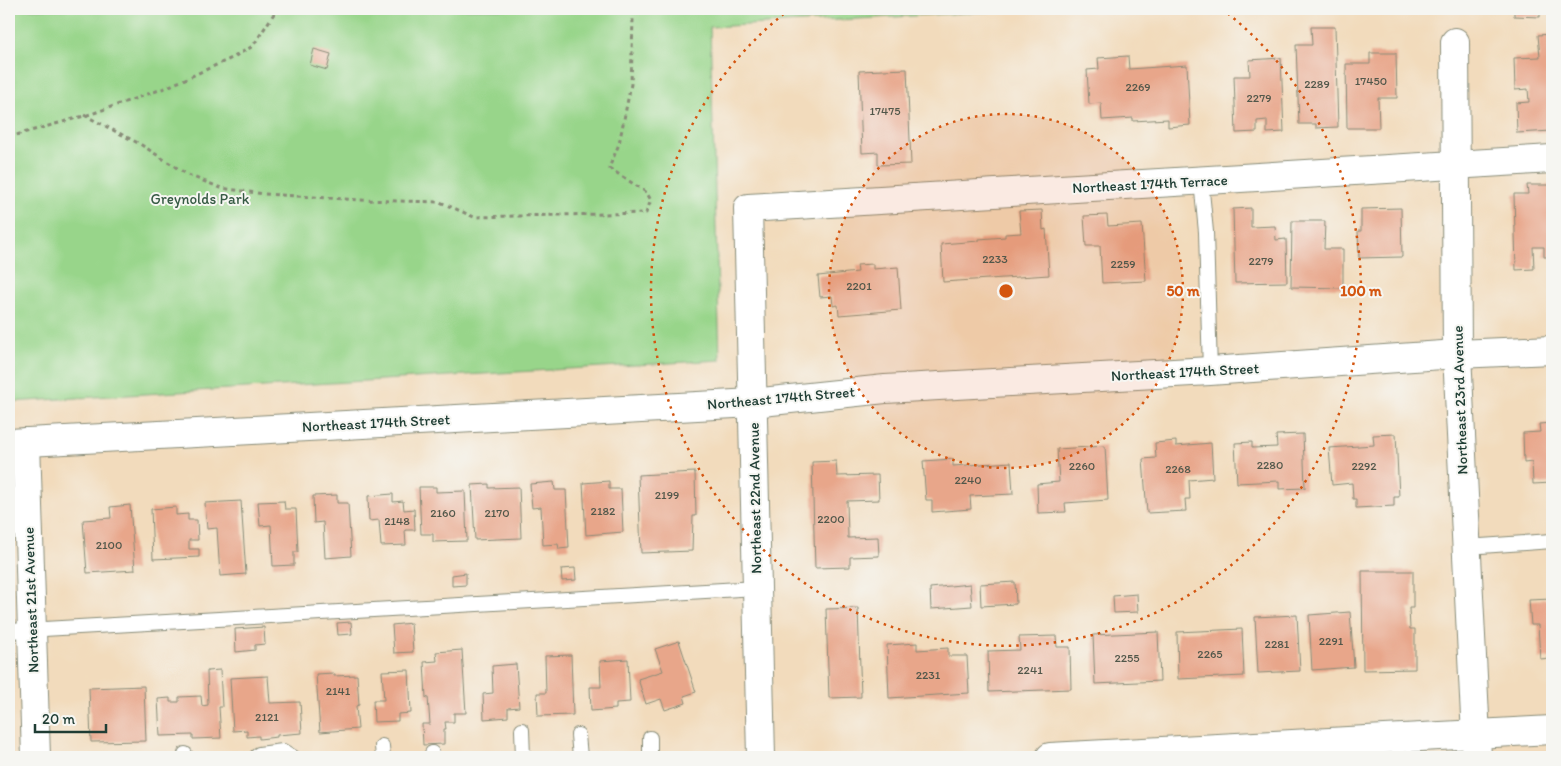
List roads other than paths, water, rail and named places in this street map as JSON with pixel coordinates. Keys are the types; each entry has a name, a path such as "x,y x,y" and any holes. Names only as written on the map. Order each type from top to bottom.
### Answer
{"street":[{"name":"Northeast 23rd Avenue","path":"1455,42 1457,354 1476,746"},
{"name":"Northeast 174th Terrace","path":"748,208 1552,158"},
{"name":"Northeast 22nd Avenue","path":"748,208 761,757"},
{"name":"Northeast 174th Street","path":"18,443 753,403 886,389 1210,371 1457,354 1552,350"},
{"name":"Northeast 21st Avenue","path":"18,443 21,630 36,757"},
{"path":"1050,757 1476,746 1552,730"}],"lane":[{"path":"1202,181 1206,232 1210,371"},
{"path":"1466,547 1552,541"},
{"path":"21,630 757,588"},
{"path":"522,730 523,757"},
{"path":"578,735 580,757"},
{"path":"650,738 650,757"},
{"path":"256,757 260,754 283,751 293,757"}],"park label":[{"name":"Greynolds Park","path":"200,199"}]}
